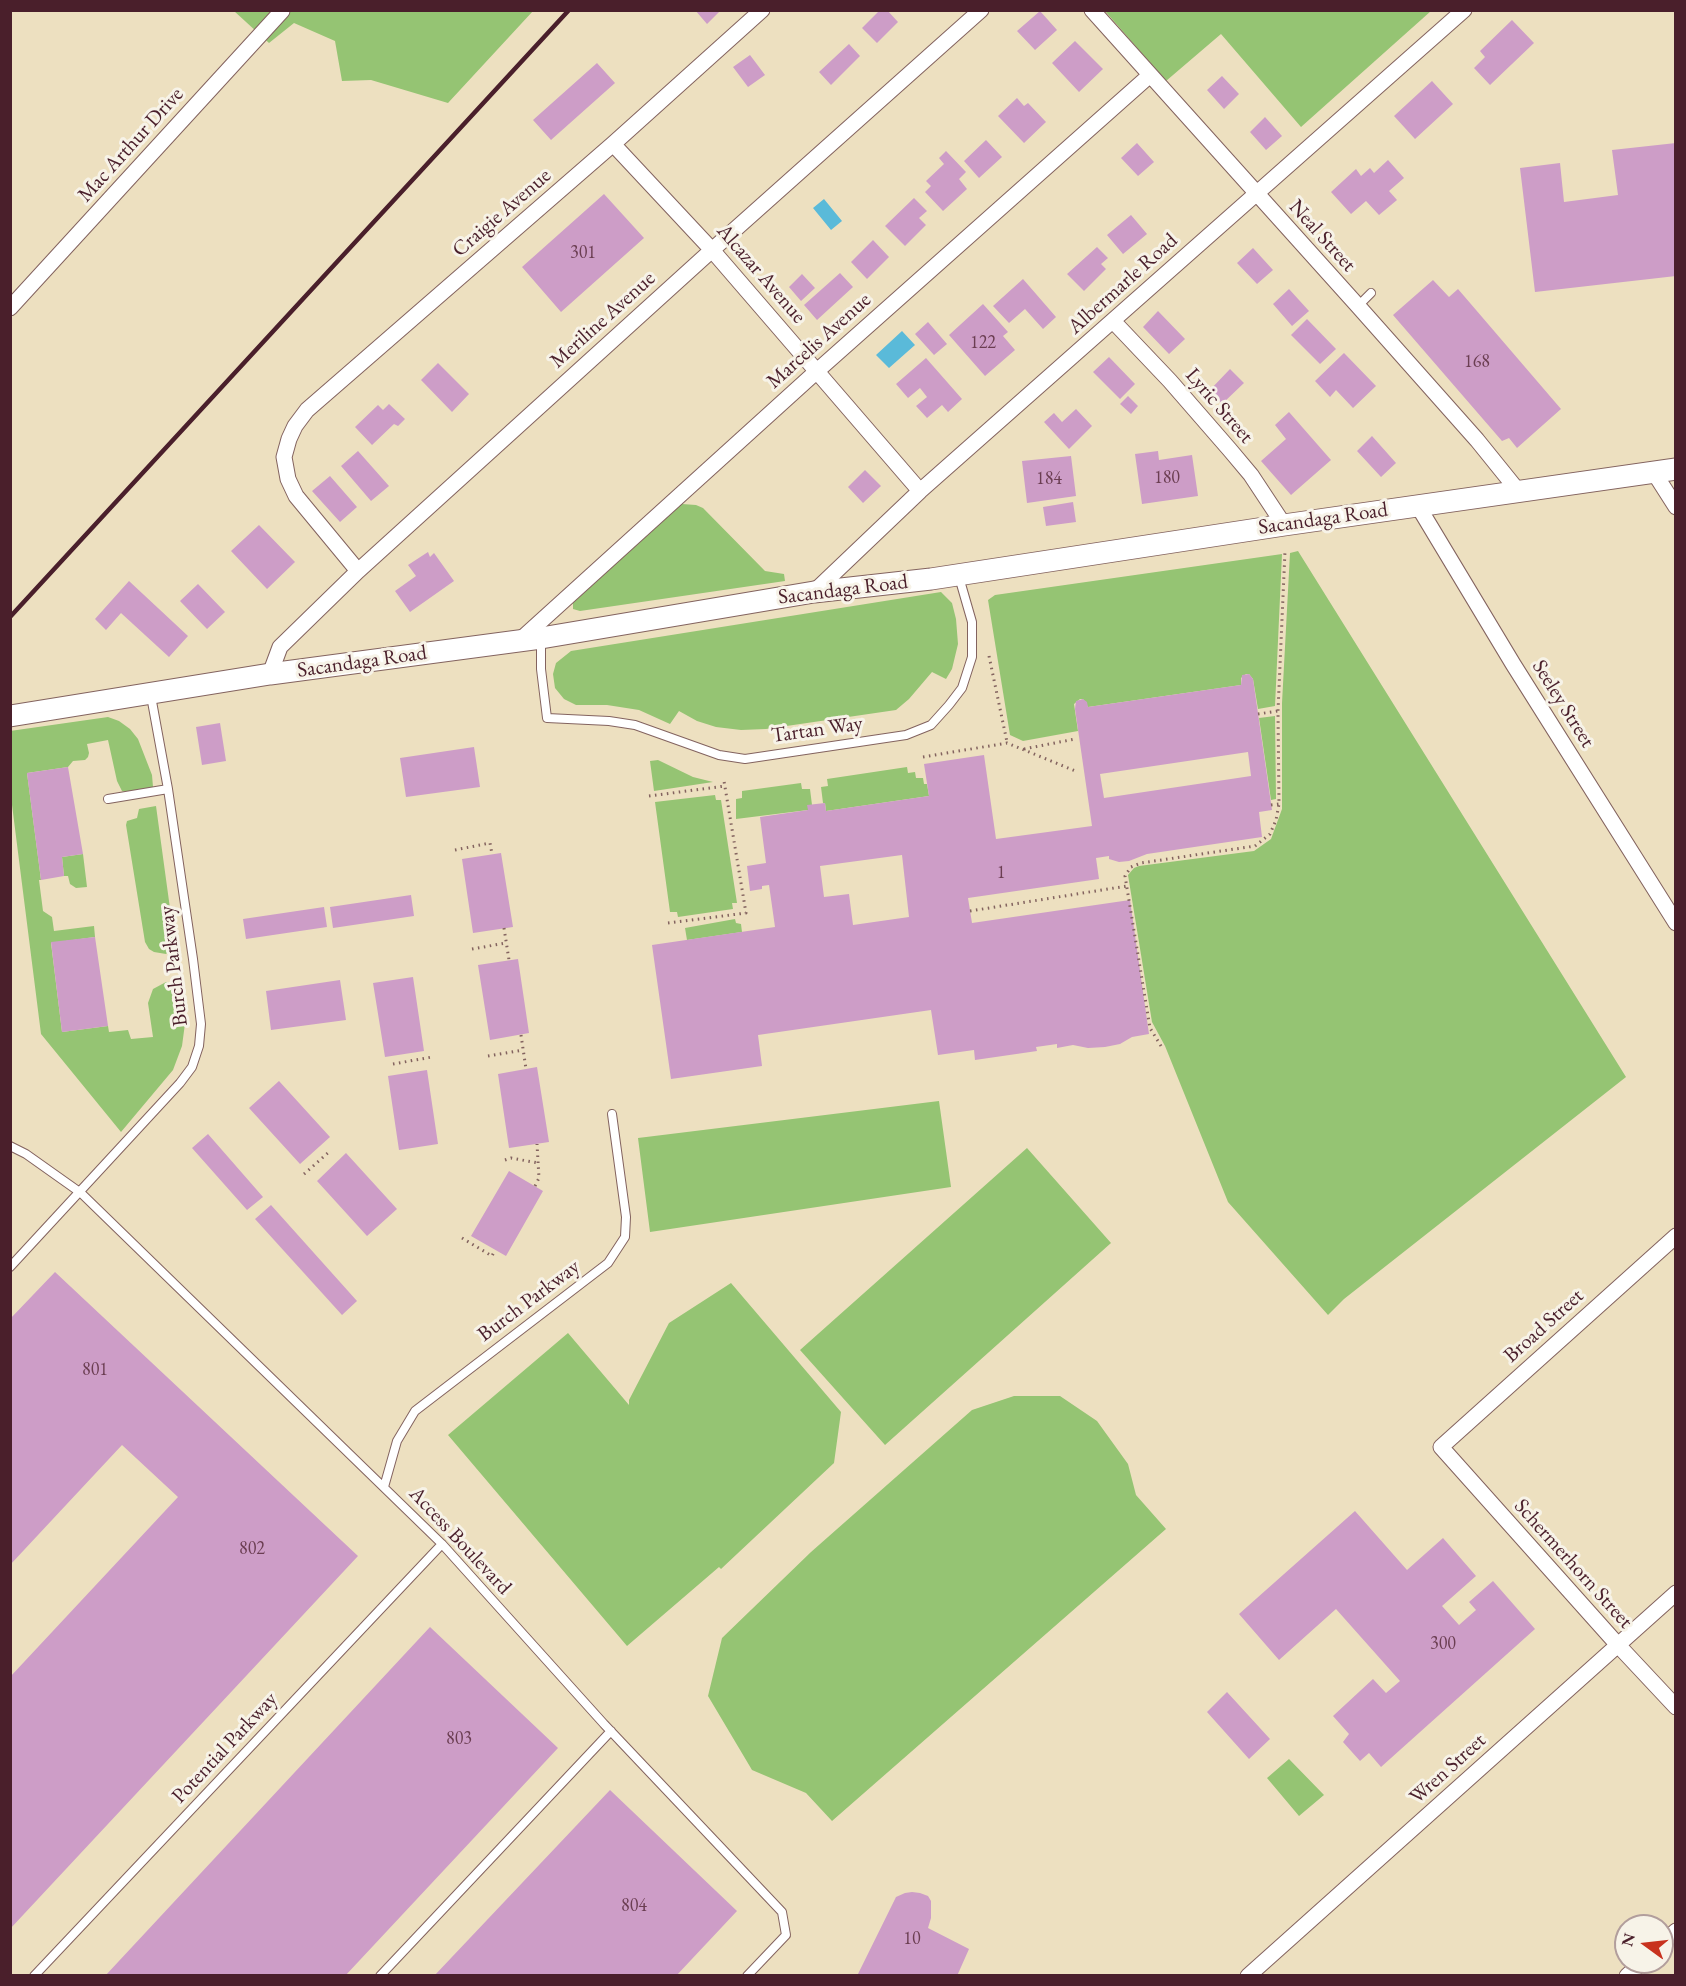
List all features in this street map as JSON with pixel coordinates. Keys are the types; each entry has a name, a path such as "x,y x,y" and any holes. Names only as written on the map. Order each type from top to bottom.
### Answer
{"main road":[{"name":"Sacandaga Road","path":"10,716 270,674 541,638 814,592 959,575 1676,468"}],"street":[{"name":"Craigie Avenue","path":"358,571 296,496 288,479 284,457 288,439 307,410 613,144 762,10"},
{"name":"Meriline Avenue","path":"270,674 280,647 358,571 981,10"},
{"name":"Neal Street","path":"1092,10 1358,306 1519,492"},
{"name":"Albermarle Road","path":"814,592 920,491 1464,10"},
{"name":"Mac Arthur Drive","path":"10,308 282,11"},
{"name":"Marcelis Avenue","path":"519,641 817,371 1149,76"},
{"name":"Alcazar Avenue","path":"613,144 712,250 920,491"},
{"name":"Lyric Street","path":"1113,321 1170,381 1251,475 1284,525"},
{"path":"1653,471 1676,507"},
{"name":"Seeley Street","path":"1418,506 1676,923"},
{"name":"Broad Street","path":"1441,1447 1676,1236"},
{"name":"Schermerhorn Street","path":"1441,1447 1676,1707"},
{"name":"Wren Street","path":"1248,1976 1676,1593"}],"lane":[{"path":"1358,306 1371,293"},
{"name":"Tartan Way","path":"541,638 541,669 547,718 635,725 719,755 745,759 906,735 931,725 962,688 972,657 972,622 959,575"},
{"name":"Burch Parkway","path":"10,1267 81,1193 180,1083 192,1067 199,1046 201,1024 168,789 151,694"},
{"path":"108,799 168,789"},
{"name":"Burch Parkway","path":"384,1487 397,1441 415,1411 608,1263 625,1237 626,1216 612,1114"},
{"name":"Access Boulevard","path":"10,1146 81,1193 442,1544 611,1731 782,1912 786,1935 747,1976"},
{"name":"Potential Parkway","path":"34,1976 442,1544"},
{"path":"380,1976 611,1731"}],"path":[{"path":"1161,1046 1150,1028 1125,876 1131,867 1141,863 1256,846 1270,834 1280,804 1278,711 1285,551"},
{"path":"989,656 1007,742"},
{"path":"1258,714 1278,711"},
{"path":"1022,749 1075,739"},
{"path":"923,757 1007,742 1078,772"},
{"path":"668,922 746,913 724,781"},
{"path":"650,796 725,786"},
{"path":"1271,805 1280,804"},
{"path":"455,850 490,843 492,854"},
{"path":"970,911 1127,886"},
{"path":"504,928 509,960"},
{"path":"472,949 506,943"},
{"path":"521,1035 526,1069"},
{"path":"488,1056 523,1050"},
{"path":"393,1064 432,1057"},
{"path":"535,1185 538,1178 537,1144"},
{"path":"304,1174 329,1152"},
{"path":"505,1160 511,1158 538,1163"},
{"path":"462,1238 492,1256 495,1250"}],"green space":[{"path":"234,11 533,11 448,103 371,80 342,81 335,41 294,23 269,43"},
{"path":"1105,11 1431,11 1301,127 1221,34 1166,81"},
{"path":"682,504 703,508 765,571 784,574 785,581 580,611 573,609 573,603"},
{"path":"1298,551 1626,1077 1344,1299 1328,1315 1228,1202 1165,1046 1152,1022 1128,875 1139,866 1254,851 1271,839 1282,809 1282,703 1290,553"},
{"path":"1282,554 1275,706 1258,709 1253,679 1246,674 1241,678 1241,685 1088,707 1083,699 1080,699 1074,704 1078,731 1023,741 1010,735 988,600 995,595"},
{"path":"941,592 952,603 956,619 958,644 952,669 946,679 932,672 909,699 896,710 766,729 741,730 716,727 697,721 679,711 670,724 639,710 607,705 576,705 564,699 555,688 553,674 556,663 571,651"},
{"path":"1275,716 1276,799 1271,800 1259,718"},
{"path":"108,717 130,729 138,739 152,775 153,787 130,793 122,791 117,781 108,740 87,744 88,757 85,760 73,761 68,767 27,773 43,911 52,917 54,931 94,926 95,937 51,943 62,1032 108,1026 109,1032 128,1030 131,1039 153,1037 148,1003 153,989 166,982 182,989 186,1016 182,1046 173,1070 121,1132 41,1034 11,797 10,731"},
{"path":"658,760 693,777 713,782 654,791 650,761"},
{"path":"907,767 908,773 915,772 916,778 923,778 924,784 927,784 929,796 826,811 821,787 828,786 827,779"},
{"path":"801,783 802,789 810,789 812,805 808,810 736,819 736,799 742,798 742,791"},
{"path":"715,795 716,800 721,800 737,903 732,903 733,909 678,917 677,912 670,912 655,802"},
{"path":"156,806 175,945 166,954 154,952 145,942 126,825 127,821 137,818 139,809"},
{"path":"83,854 87,887 76,888 70,884 68,876 64,876 62,857"},
{"path":"735,919 736,923 741,924 742,932 687,940 685,928"},
{"path":"939,1101 951,1187 650,1232 638,1138"},
{"path":"1027,1148 1111,1243 885,1445 800,1350"},
{"path":"731,1283 841,1412 834,1463 721,1569 719,1567 627,1646 448,1435 568,1333 629,1405 629,1400 669,1323"},
{"path":"1014,1396 1060,1396 1097,1421 1128,1464 1136,1495 1166,1529 832,1821 806,1793 752,1770 708,1696 722,1638 811,1552 972,1410"},
{"path":"1289,1759 1324,1795 1299,1816 1267,1778"}],"water":[{"path":"824,199 842,221 831,230 813,208"},
{"path":"902,331 915,345 889,368 876,355"}],"building":[{"path":"695,10 721,10 707,24"},
{"path":"880,10 887,10 898,22 877,43 862,28"},
{"path":"1040,11 1057,30 1035,50 1017,31"},
{"path":"1512,20 1534,43 1490,85 1474,68 1485,57 1480,51"},
{"path":"1075,41 1103,69 1079,92 1052,63"},
{"path":"849,44 860,56 831,85 819,72"},
{"path":"750,55 765,75 748,87 733,67"},
{"path":"597,63 615,83 551,140 533,120"},
{"path":"1222,76 1239,94 1224,109 1207,90"},
{"path":"1432,81 1453,104 1415,139 1394,116"},
{"path":"1017,98 1024,106 1028,103 1046,122 1024,143 998,116"},
{"path":"1265,117 1282,136 1266,150 1250,132"},
{"path":"986,140 1002,157 979,178 964,161"},
{"path":"1137,143 1154,162 1138,176 1121,158"},
{"path":"1676,143 1676,276 1535,292 1520,168 1560,163 1564,202 1618,195 1612,150"},
{"path":"946,151 966,172 959,179 967,189 943,211 925,192 931,186 926,181 944,164 939,158"},
{"path":"1388,160 1404,178 1389,191 1397,200 1379,215 1366,201 1351,214 1331,192 1356,169 1361,176 1370,168 1374,173"},
{"path":"604,194 644,238 561,312 522,267"},
{"path":"914,198 927,211 919,218 926,225 905,246 885,226"},
{"path":"1131,215 1147,234 1123,254 1107,235"},
{"path":"873,240 889,257 867,279 851,262"},
{"path":"1097,247 1108,258 1101,264 1106,269 1084,291 1067,274"},
{"path":"1253,248 1273,270 1257,284 1237,263"},
{"path":"840,273 853,287 817,320 804,305"},
{"path":"802,274 815,288 801,301 789,287"},
{"path":"1023,279 1056,317 1043,329 1025,309 1009,323 993,306"},
{"path":"1433,280 1449,297 1458,289 1561,409 1517,448 1509,438 1502,441 1393,315"},
{"path":"1289,289 1309,311 1292,326 1273,304"},
{"path":"983,304 1008,332 1003,336 1015,350 985,376 949,335"},
{"path":"1158,311 1185,339 1169,354 1143,327"},
{"path":"1307,319 1336,349 1320,364 1291,335"},
{"path":"928,322 947,344 934,355 915,334"},
{"path":"1344,353 1376,386 1353,408 1336,390 1330,397 1315,381"},
{"path":"1109,357 1135,384 1120,399 1093,372"},
{"path":"926,358 962,399 948,412 942,405 927,418 916,406 927,397 920,388 908,398 896,384"},
{"path":"438,363 469,394 452,412 421,380"},
{"path":"1230,369 1244,383 1222,404 1209,391"},
{"path":"1128,396 1138,406 1131,414 1120,404"},
{"path":"389,404 405,419 398,426 394,424 372,445 355,427 378,405 383,410"},
{"path":"1076,409 1092,426 1069,449 1044,422 1054,413 1062,422"},
{"path":"1289,412 1331,460 1291,495 1261,461 1286,439 1275,425"},
{"path":"1372,436 1396,463 1381,477 1357,451"},
{"path":"358,451 389,486 371,501 341,466"},
{"path":"1158,451 1159,460 1192,455 1198,496 1142,504 1135,454"},
{"path":"1071,456 1076,496 1027,503 1022,461"},
{"path":"865,470 881,486 863,503 848,487"},
{"path":"330,476 357,507 340,522 312,491"},
{"path":"1073,502 1076,522 1046,526 1043,507"},
{"path":"259,525 295,562 267,589 231,551"},
{"path":"428,552 430,557 434,553 454,581 410,612 395,591 416,576 408,565"},
{"path":"129,581 188,636 169,657 121,613 106,630 95,619"},
{"path":"198,584 225,612 207,629 180,601"},
{"path":"1249,674 1253,679 1272,810 1259,812 1262,837 1147,854 1129,861 1119,862 1109,859 1109,856 1096,858 1099,879 968,898 972,923 1130,900 1149,1034 1132,1037 1120,1044 1105,1047 1088,1048 1073,1045 1057,1048 1057,1044 1036,1047 1037,1051 975,1060 974,1050 938,1055 931,1010 758,1035 762,1066 671,1079 652,945 775,927 769,885 750,891 747,866 766,863 760,817 808,810 807,805 825,803 826,811 929,796 924,764 984,755 996,839 1092,826 1075,709 1076,701 1083,699 1087,702 1088,707 1241,685 1242,675","holes":["1248,752 1251,776 1104,798 1100,774","902,855 909,917 853,925 849,894 824,897 820,866"]},
{"path":"220,723 226,761 202,765 196,727"},
{"path":"474,747 480,787 406,797 400,758"},
{"path":"68,767 83,854 62,857 64,876 41,880 27,773"},
{"path":"501,853 513,927 473,933 462,859"},
{"path":"411,895 414,916 333,928 330,907"},
{"path":"324,907 327,927 246,939 243,919"},
{"path":"95,937 108,1026 62,1032 51,942"},
{"path":"518,959 529,1033 490,1040 478,965"},
{"path":"413,977 424,1051 385,1057 373,983"},
{"path":"340,980 346,1020 271,1030 266,991"},
{"path":"537,1067 549,1142 509,1148 498,1074"},
{"path":"427,1070 438,1144 399,1150 388,1076"},
{"path":"279,1081 330,1137 300,1164 249,1108"},
{"path":"208,1134 263,1197 247,1210 192,1148"},
{"path":"346,1153 397,1209 367,1236 317,1181"},
{"path":"509,1171 543,1191 506,1256 471,1236"},
{"path":"271,1205 357,1301 342,1315 255,1219"},
{"path":"55,1272 358,1556 10,1929 10,1677 178,1497 122,1445 10,1565 10,1319"},
{"path":"1355,1511 1407,1570 1443,1538 1476,1576 1442,1606 1459,1625 1476,1610 1469,1602 1493,1581 1535,1629 1381,1767 1369,1753 1360,1761 1343,1742 1349,1734 1333,1716 1373,1679 1386,1693 1400,1681 1336,1609 1279,1660 1239,1614"},
{"path":"430,1627 558,1748 345,1976 105,1976"},
{"path":"1227,1692 1270,1739 1249,1759 1207,1712"},
{"path":"610,1790 737,1911 676,1976 434,1976"},
{"path":"912,1892 928,1896 931,1901 931,1918 928,1928 969,1949 957,1976 857,1976 896,1897"}],"railway":[{"path":"10,617 569,10"}]}
